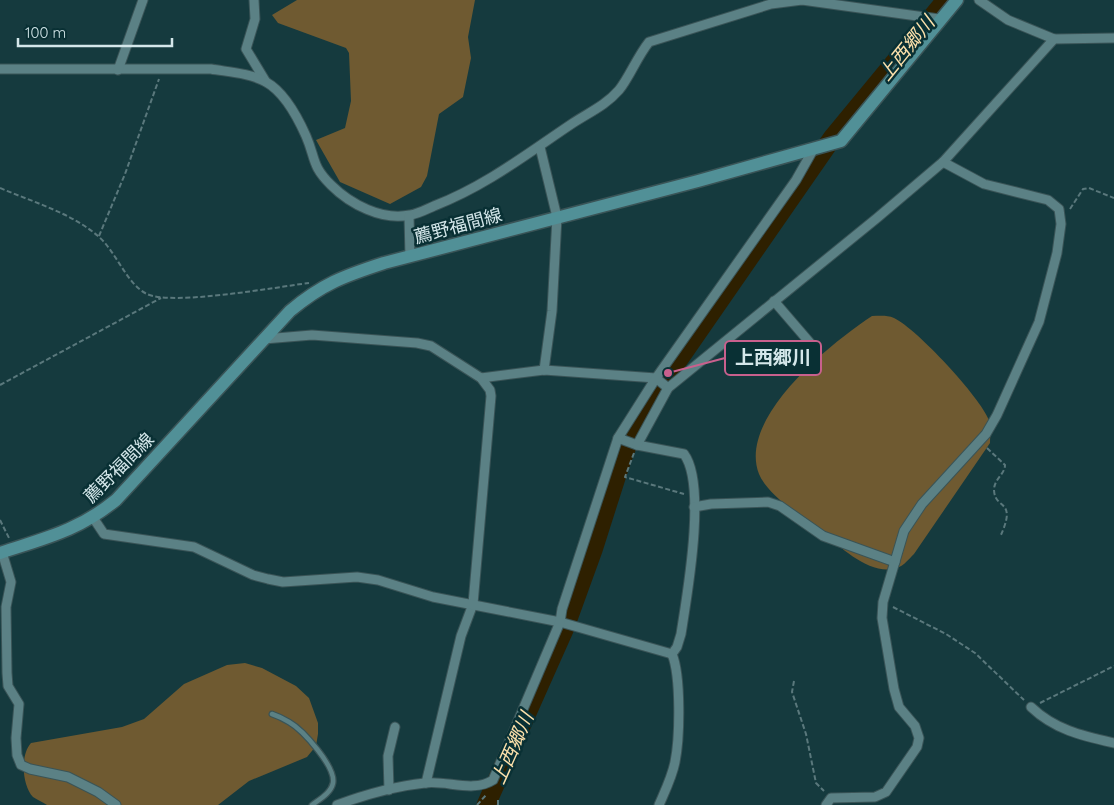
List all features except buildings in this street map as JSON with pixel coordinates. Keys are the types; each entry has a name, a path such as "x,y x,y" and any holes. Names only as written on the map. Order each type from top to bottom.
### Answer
{"main road":[{"name":"薦野福間線","path":"1,552 64,532 94,518 116,500 264,339 313,292 336,279 410,257 833,144 841,140 934,18 957,0"}],"street":[{"path":"118,70 143,0"},
{"path":"254,0 255,20 246,49 266,82 284,100 295,115 306,137 311,156 318,171 357,205 389,215 409,216 462,196 540,147 573,123 603,106 620,89 636,57 649,42 771,4 802,0 934,18"},
{"path":"979,0 1008,20 1054,39 1114,38"},
{"path":"628,442 662,383 774,301 943,162 1054,39"},
{"path":"0,69 211,69 266,82"},
{"path":"540,147 557,217 552,311 544,370"},
{"path":"337,805 389,790 426,783 484,786 493,780 560,622 562,609 628,442 662,383 817,148"},
{"path":"829,801 875,797 886,792 917,747 919,738 915,726 899,707 894,689 882,618 883,602 904,532 922,504 979,442 997,415 1039,322 1057,253 1061,224 1059,209 1048,200 984,184 943,162"},
{"path":"409,216 410,257"},
{"path":"774,301 811,344"},
{"path":"264,339 312,335 417,343 431,346 481,378 490,390 473,604 461,636 426,783"},
{"path":"481,378 544,370 662,383"},
{"path":"628,442 684,454 690,463 694,507 685,605 677,647 672,654"},
{"path":"694,507 711,504 768,502 780,506 823,536 895,562"},
{"path":"94,518 104,534 194,547 253,575 268,579 283,582 357,577 378,580 434,597 560,622 672,654"},
{"path":"1,552 11,582 6,607 7,674 8,686 19,704 16,738 21,765 75,780 98,792 116,805"},
{"path":"659,805 675,761 678,731 677,666 672,654"},
{"path":"1032,708 1045,720 1066,731 1114,743"},
{"path":"389,790 388,756 395,727"}],"lane":[{"path":"272,714 289,722 302,732 331,770 334,782 330,791 312,805"}],"path":[{"path":"99,236 125,174 143,120 159,82 159,69"},
{"path":"0,188 69,217 99,236 134,282 146,294 161,298 225,294 318,282"},
{"path":"1061,224 1083,189 1089,188 1114,198"},
{"path":"0,384 161,298"},
{"path":"628,442 625,477 694,497"},
{"path":"979,442 1005,465 994,488 995,495 1006,506 1008,514 1007,522 1000,537"},
{"path":"0,520 16,548"},
{"path":"883,602 946,634 975,652 1032,708 1114,666"},
{"path":"794,681 792,692 806,734 816,783 829,801"},
{"path":"498,800 498,805"}],"shaded area":[{"path":"297,0 475,0 468,37 471,58 463,97 439,114 427,176 421,187 390,204 340,182 316,140 345,128 351,101 349,53 346,48 278,23 272,15"},
{"path":"872,316 894,318 917,335 947,364 974,396 983,409 990,425 990,443 914,554 902,565 893,569 874,567 855,558 778,499 770,491 759,474 756,452 762,429 774,407 792,384 834,344"},
{"path":"245,663 262,668 296,686 309,698 318,723 318,734 316,746 307,757 249,781 218,805 47,805 33,797 29,792 26,785 24,762 27,748 31,743 122,727 144,719 184,684 227,665"}],"waterway":[{"name":"上西郷川","path":"486,805 564,630 634,429 650,401 833,137 946,0"}],"place":[{"name":"上西郷川","path":"668,373"}]}
